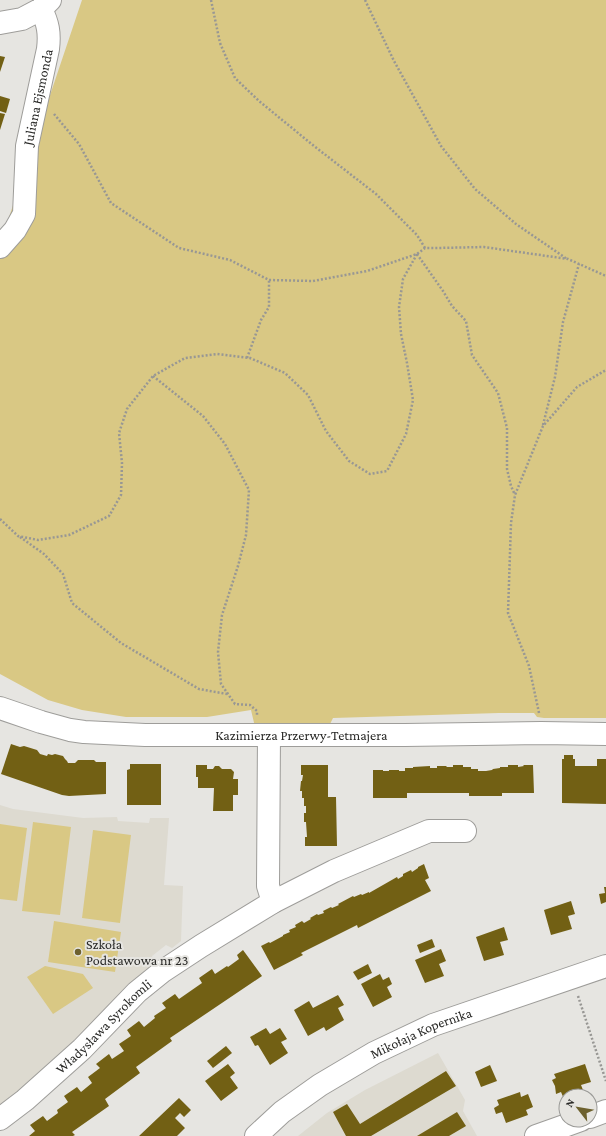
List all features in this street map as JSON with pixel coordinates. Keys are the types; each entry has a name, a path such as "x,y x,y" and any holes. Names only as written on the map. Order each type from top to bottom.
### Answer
{"street":[{"path":"0,23 22,19 46,4"},
{"name":"Juliana Ejsmonda","path":"0,248 15,230 24,214 27,146 48,49 49,37 46,4"},
{"name":"Kazimierza Przerwy-Tetmajera","path":"0,708 51,726 84,732 145,735 606,734"},
{"path":"269,735 268,886 273,902"},
{"name":"Władysława Syrokomli","path":"0,1119 25,1100 82,1049 137,992 163,971 201,946 273,902 334,871 429,832 465,831"},
{"name":"Mikołaja Kopernika","path":"256,1136 282,1112 320,1085 380,1050 433,1025 606,966"},
{"path":"536,1136 558,1128"}],"path":[{"path":"211,0 220,43 235,78 259,101 376,194 416,235 425,248"},
{"path":"365,0 394,61 441,146 475,189 516,224 568,259 606,276"},
{"path":"38,94 79,144 111,203 179,248 230,260 269,280 313,281 367,271 417,254 425,248 484,247 568,259"},
{"path":"18,536 38,540 70,535 108,516 121,495 122,463 119,433 127,409 153,376 185,358 217,354 247,358 284,373 308,396 326,431 349,461 370,474 388,471 406,434 413,400 401,334 399,307 403,279 417,254"},
{"path":"417,254 452,306 466,321 472,355 498,393 507,428 507,469 515,495"},
{"path":"541,734 541,720 529,666 508,613 511,523 515,495 543,426 555,377 563,322 579,264"},
{"path":"247,358 261,320 269,307 269,280"},
{"path":"543,426 577,387 606,370"},
{"path":"153,376 203,416 225,444 249,490 246,534 238,566 222,615 218,652 221,684 235,704 250,704 254,708 256,711 257,721 269,735"},
{"path":"0,519 18,536 44,554 63,574 72,603 121,643 199,689 228,694"},
{"path":"576,991 606,1081"}],"shaded area":[{"path":"82,0 606,0 606,718 544,718 537,717 534,713 499,713 333,718 330,724 255,727 251,710 207,717 126,717 82,710 48,700 0,674 0,244"},
{"name":"Szkoła Podstawowa nr 23","path":"0,805 13,809 83,818 117,817 118,821 149,823 150,818 169,818 164,885 183,886 181,941 172,948 166,945 152,956 154,964 127,987 88,1029 0,1106"},
{"path":"33,822 71,827 60,915 22,911"},
{"path":"0,824 27,828 17,901 0,899"},
{"path":"93,830 131,835 120,923 82,918"},
{"path":"54,921 121,932 115,972 48,962"},
{"path":"45,966 83,974 93,988 53,1014 27,977"},
{"path":"438,1053 465,1100 463,1111 477,1136 298,1136 327,1113 365,1090"}],"building":[{"path":"0,56 5,57 0,72"},
{"path":"0,96 10,99 6,113 0,111"},
{"path":"0,113 5,114 0,130"},
{"path":"11,744 37,750 40,754 47,756 48,754 55,754 63,756 68,763 75,763 78,760 106,762 106,794 62,795 1,774"},
{"path":"564,755 573,755 573,759 575,759 575,766 597,766 597,759 606,759 606,804 562,803 562,759 564,759"},
{"path":"130,764 161,764 161,805 127,805 127,770 130,769"},
{"path":"196,765 207,765 207,769 213,769 215,766 219,766 222,769 231,769 234,772 233,779 238,779 238,795 233,795 233,811 213,811 214,788 198,788"},
{"path":"301,765 328,765 328,797 336,797 337,846 305,846 305,837 307,837 304,813 306,813 306,806 304,806 302,791 300,791 303,775 301,775"},
{"path":"453,765 463,765 463,767 478,769 478,771 486,771 500,767 508,767 508,765 518,765 518,767 524,766 523,765 533,765 534,793 502,793 502,796 469,796 469,793 407,793 407,798 373,798 373,770 405,771 405,768 413,767 430,766 430,768 437,768 437,766 453,767"},
{"path":"424,864 429,878 425,880 431,891 358,928 357,925 301,953 303,955 274,970 261,946 269,942 270,943 290,932 289,930 296,927 295,925 302,921 304,923 317,914 324,913 323,911 339,905 338,904 353,896 369,893 397,877 398,879 403,876 403,874 411,870 412,872"},
{"path":"604,887 606,887 606,902 601,904 599,894 605,893"},
{"path":"571,901 575,914 568,916 572,929 551,935 544,910"},
{"path":"504,927 508,940 500,942 504,955 484,961 476,937"},
{"path":"432,939 435,947 420,953 417,945"},
{"path":"441,949 446,961 439,964 444,976 425,983 415,960"},
{"path":"243,950 262,976 170,1038 172,1041 136,1067 140,1073 105,1099 109,1106 72,1132 75,1135 29,1136 35,1131 30,1125 43,1116 47,1121 58,1113 57,1110 68,1102 64,1096 77,1087 81,1092 92,1083 88,1077 100,1068 96,1064 109,1054 112,1059 124,1051 119,1044 131,1036 127,1030 139,1021 144,1027 155,1018 154,1016 166,1008 162,1003 175,994 179,999 202,983 199,978 212,969 215,974 227,966 228,967 239,959 237,955"},
{"path":"368,964 372,973 358,980 353,972"},
{"path":"380,974 383,980 389,977 392,984 387,987 392,997 373,1007 361,984"},
{"path":"338,995 344,1005 338,1008 344,1020 326,1031 324,1027 308,1036 294,1010 309,1001 313,1008"},
{"path":"266,1028 270,1034 280,1028 287,1039 281,1042 288,1053 270,1065 258,1045 255,1046 250,1037"},
{"path":"226,1046 232,1053 213,1068 207,1061"},
{"path":"228,1064 235,1073 230,1077 238,1088 221,1101 205,1081"},
{"path":"585,1064 591,1082 581,1085 582,1088 558,1088 558,1093 556,1094 555,1086 552,1080 556,1078 554,1074"},
{"path":"490,1065 497,1081 481,1087 475,1072"},
{"path":"446,1071 456,1086 371,1136 346,1136 333,1112 347,1104 360,1124"},
{"path":"520,1092 521,1097 528,1094 533,1107 526,1110 528,1115 506,1123 502,1112 496,1114 494,1108 499,1105 497,1100"},
{"path":"179,1098 191,1110 184,1117 180,1113 175,1118 185,1128 177,1136 139,1136"},
{"path":"457,1112 466,1126 449,1136 417,1136"}],"place":[{"name":"Szkoła Podstawowa nr 23","path":"78,952"}]}
